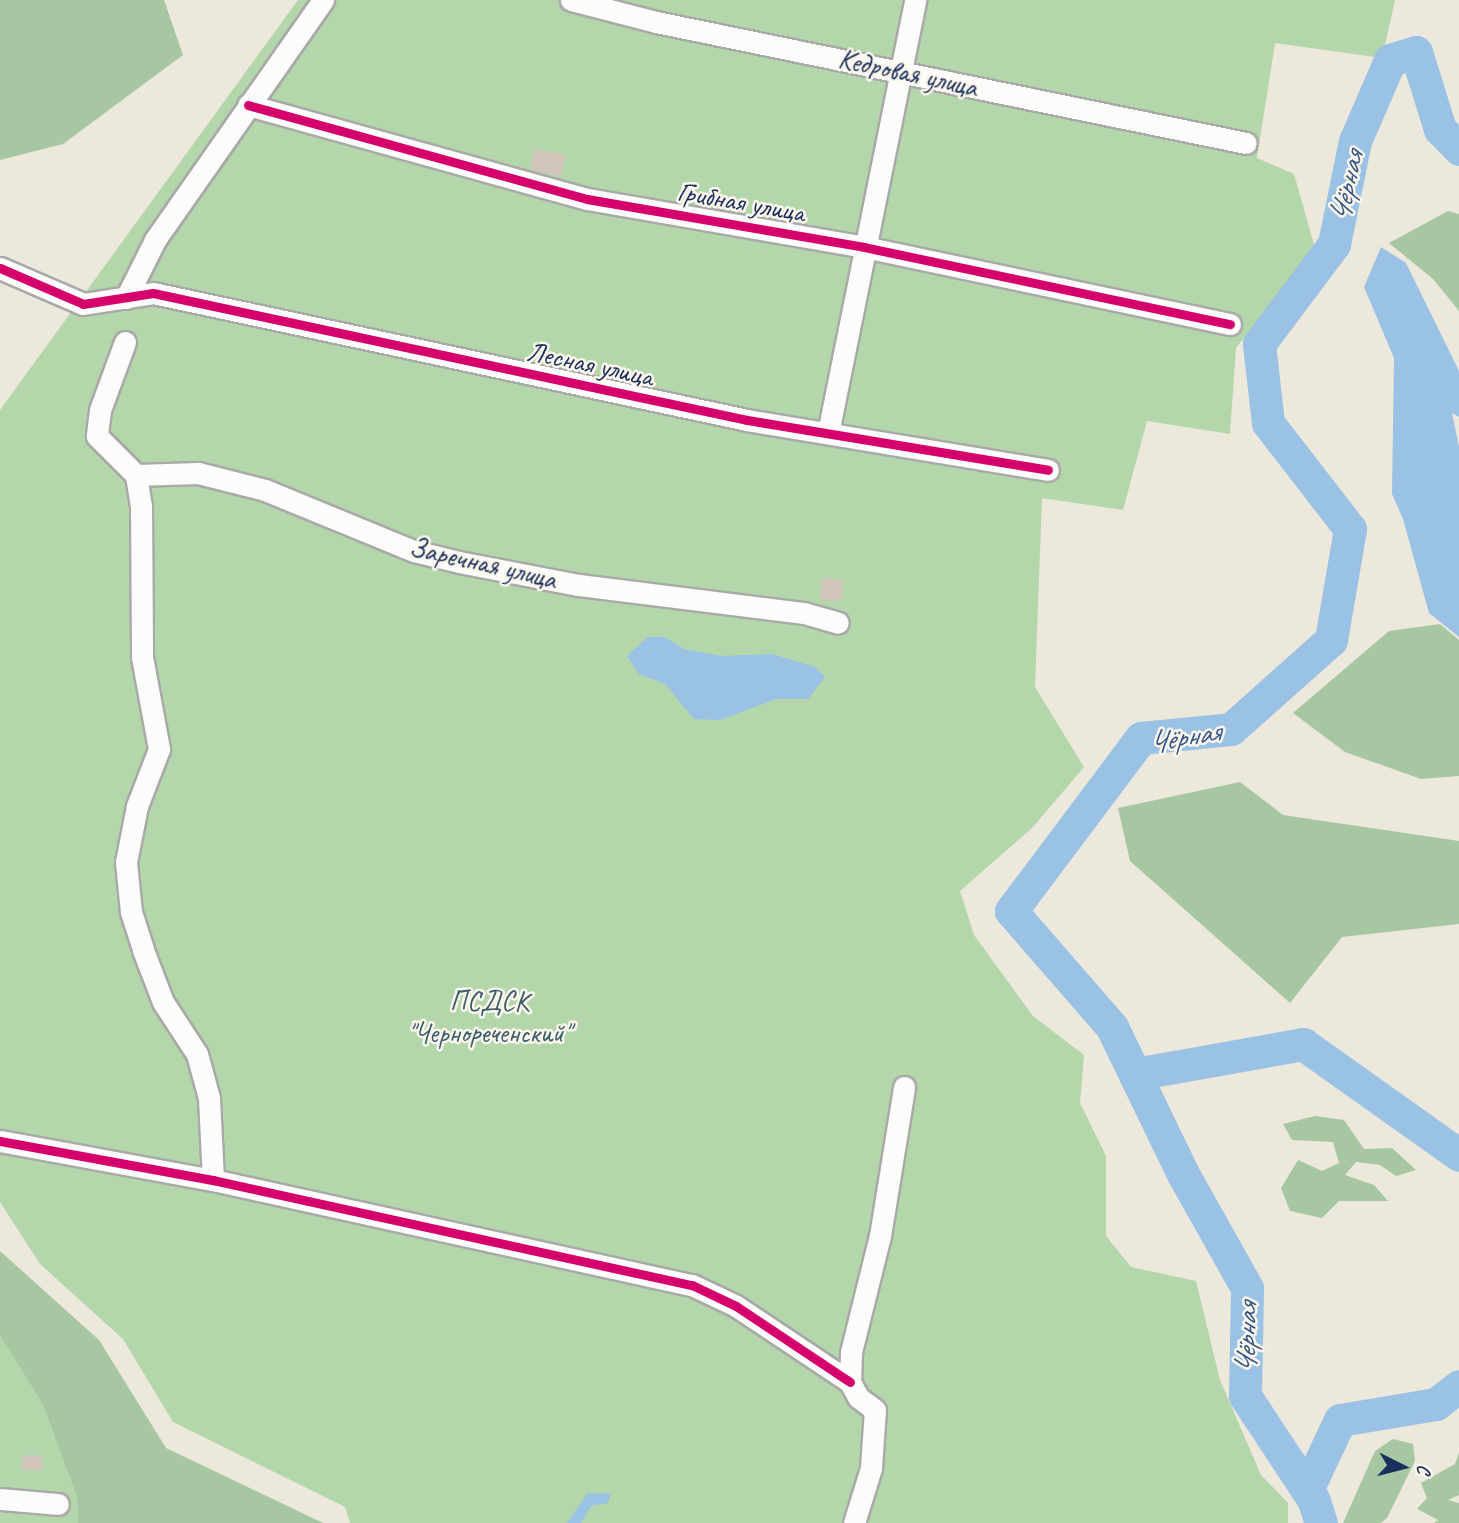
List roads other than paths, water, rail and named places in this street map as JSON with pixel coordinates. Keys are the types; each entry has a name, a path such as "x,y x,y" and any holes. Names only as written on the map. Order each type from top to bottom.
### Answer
{"street":[{"path":"126,298 155,240 323,0"},
{"name":"Кедровая улица","path":"571,0 1246,143"},
{"path":"828,433 915,0"},
{"name":"Грибная улица","path":"248,105 587,199 864,247 1230,324"},
{"name":"Лесная улица","path":"0,268 83,304 153,293 747,419 1048,470"},
{"path":"125,342 100,410 97,436 136,475 141,505 142,657 159,749 137,806 125,862 131,912 143,950 163,1002 197,1054 209,1098 213,1180"},
{"name":"Заречная улица","path":"136,475 198,473 265,490 414,551 459,562 579,585 804,613 838,623"},
{"path":"850,1382 857,1318 880,1236 904,1087"},
{"path":"0,1141 213,1180 692,1285 736,1306 850,1382 858,1396 875,1409 870,1468 854,1523"},
{"path":"0,1499 58,1504"}],"water":[{"path":"1381,247 1406,263 1459,371 1459,417 1452,413 1459,447 1459,637 1429,613 1403,519 1392,494 1394,358 1364,287"},
{"path":"648,637 665,637 684,649 721,656 772,654 815,667 825,677 808,699 776,699 720,720 694,719 665,684 639,674 627,656"},
{"path":"588,1493 611,1494 608,1503 591,1506 581,1523 567,1523"}],"waterway":[{"name":"Чёрная","path":"1321,1523 1313,1499 1245,1396 1247,1288 1183,1174 1112,1027 1011,911 1141,738 1231,729 1331,640 1350,529 1268,423 1259,344 1334,244 1355,141 1390,60 1416,52 1440,129 1459,149"},
{"path":"1135,1074 1303,1044 1459,1155"},
{"path":"1307,1490 1340,1420 1436,1404 1459,1386"}],"park label":[{"name":"ПСДСК \"Чернореченский\"","path":"489,1017"}]}
